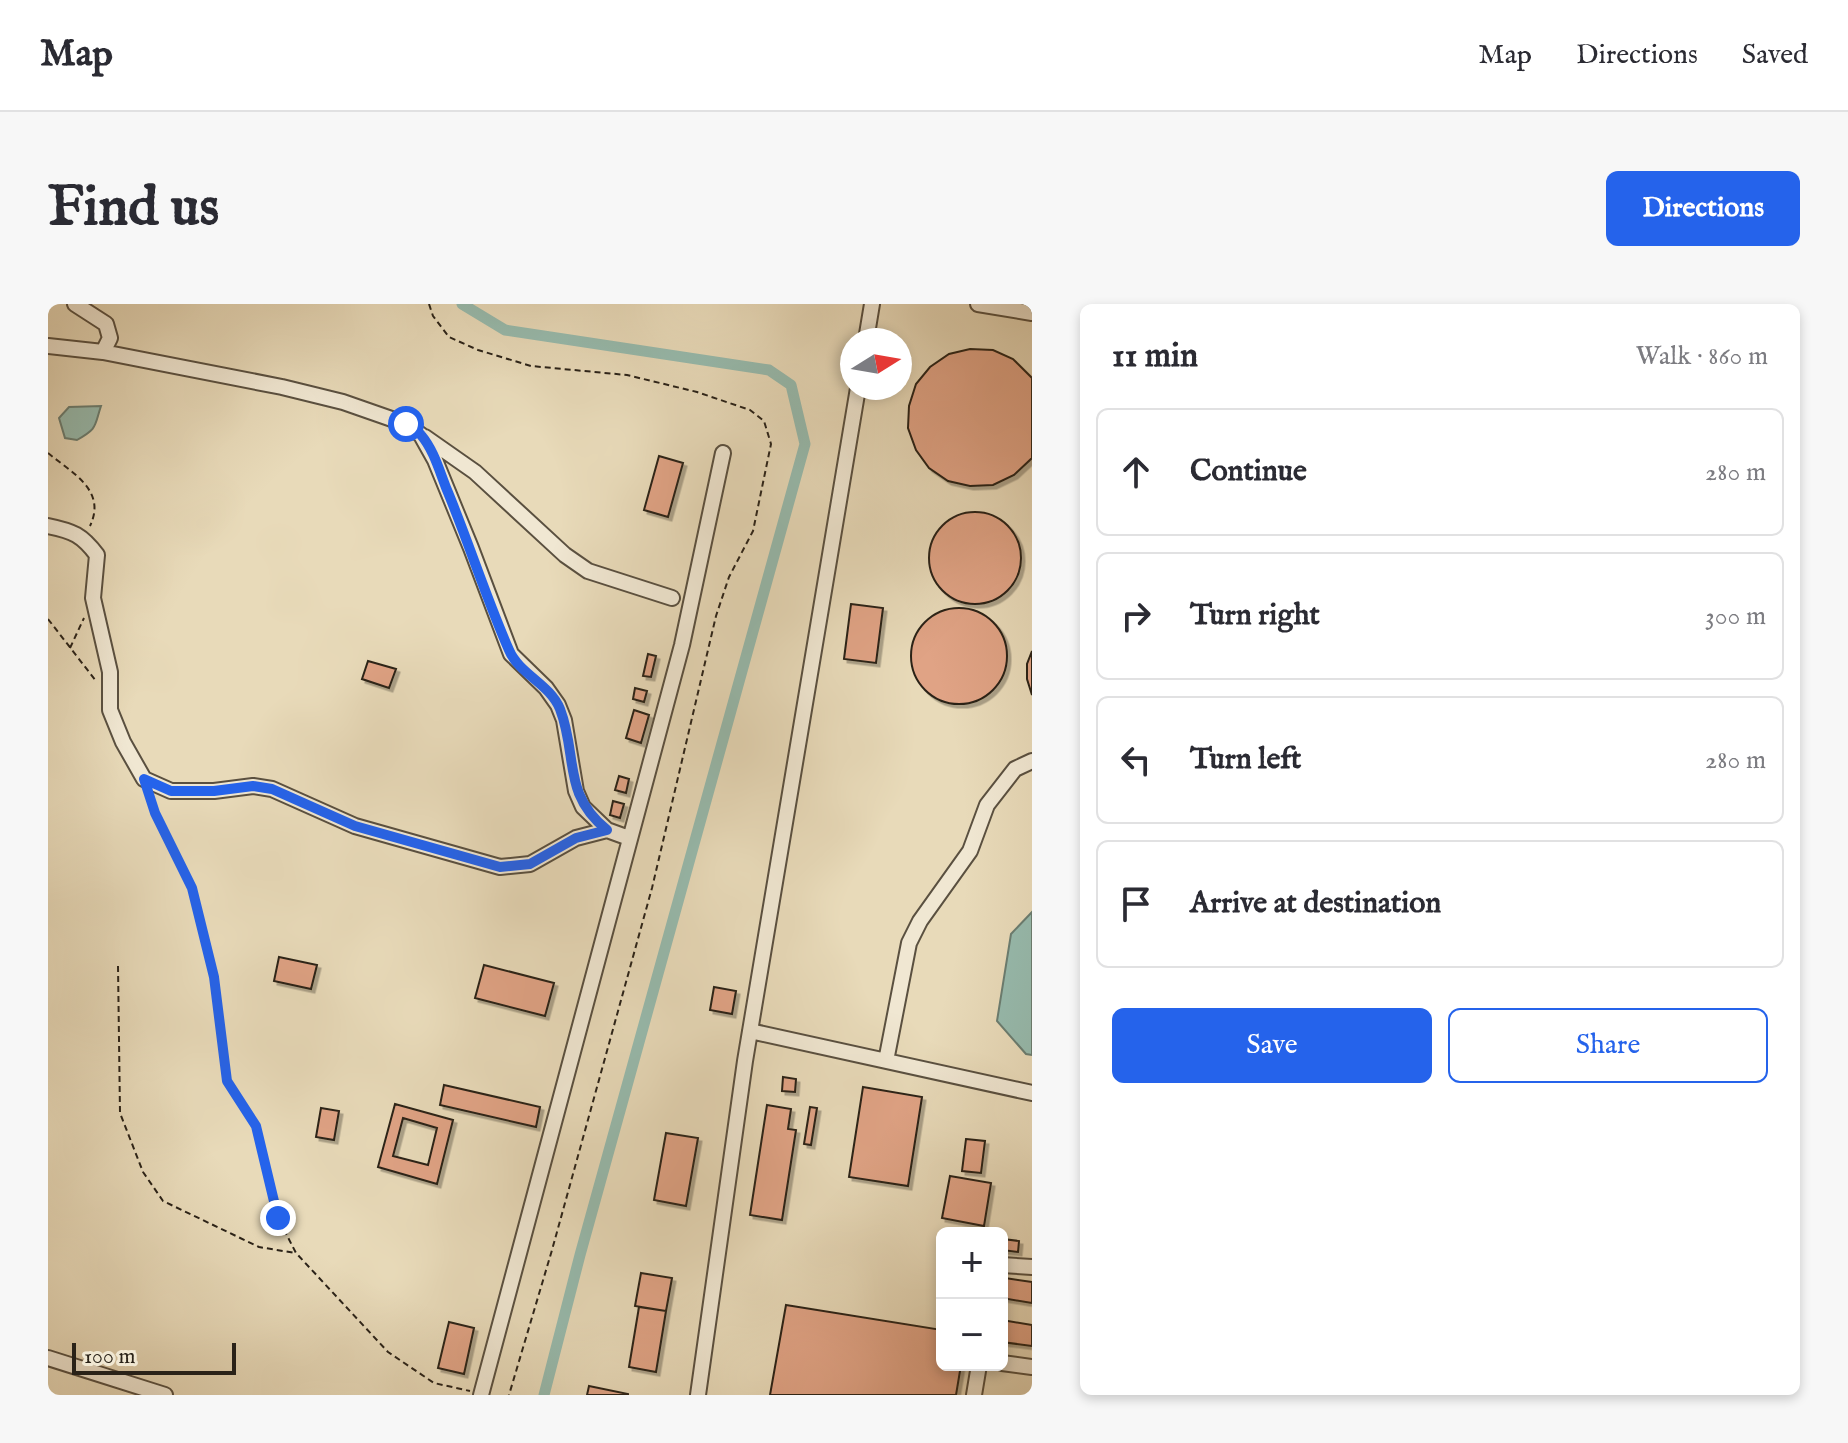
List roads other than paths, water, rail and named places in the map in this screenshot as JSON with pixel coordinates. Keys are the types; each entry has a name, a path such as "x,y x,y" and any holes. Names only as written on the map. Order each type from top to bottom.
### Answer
{"street":[{"path":"75,304 106,324 110,338 103,352"},
{"path":"868,328 872,304"},
{"path":"978,304 1032,313"},
{"path":"48,346 103,352 282,387 343,402 406,424 475,472 555,546 588,571 672,598"},
{"path":"712,1395 699,1388 750,1031 856,400"},
{"path":"421,435 435,460 511,654 546,688 558,705 564,720 576,791 583,807 607,830 629,838"},
{"path":"481,1394 682,645 723,453"},
{"path":"48,526 85,538 97,555 93,598 110,672 110,710 123,742 144,779 171,791 214,791 253,786 272,789 355,826 500,867 530,864 576,838 607,830"},
{"path":"886,1061 909,943 920,921 970,851 987,805 1015,769 1032,761"},
{"path":"750,1031 1032,1093"},
{"path":"1008,1265 1032,1267"},
{"path":"48,1358 165,1395"},
{"path":"1008,1364 1032,1367"},
{"path":"974,1395 978,1371"}],"water":[{"path":"101,406 89,433 77,440 65,438 59,418 69,407"},
{"path":"1032,912 1032,1055 1026,1054 997,1021 1011,934"}],"waterway":[{"path":"462,304 505,330 769,370 791,385 805,444 544,1395"}]}
